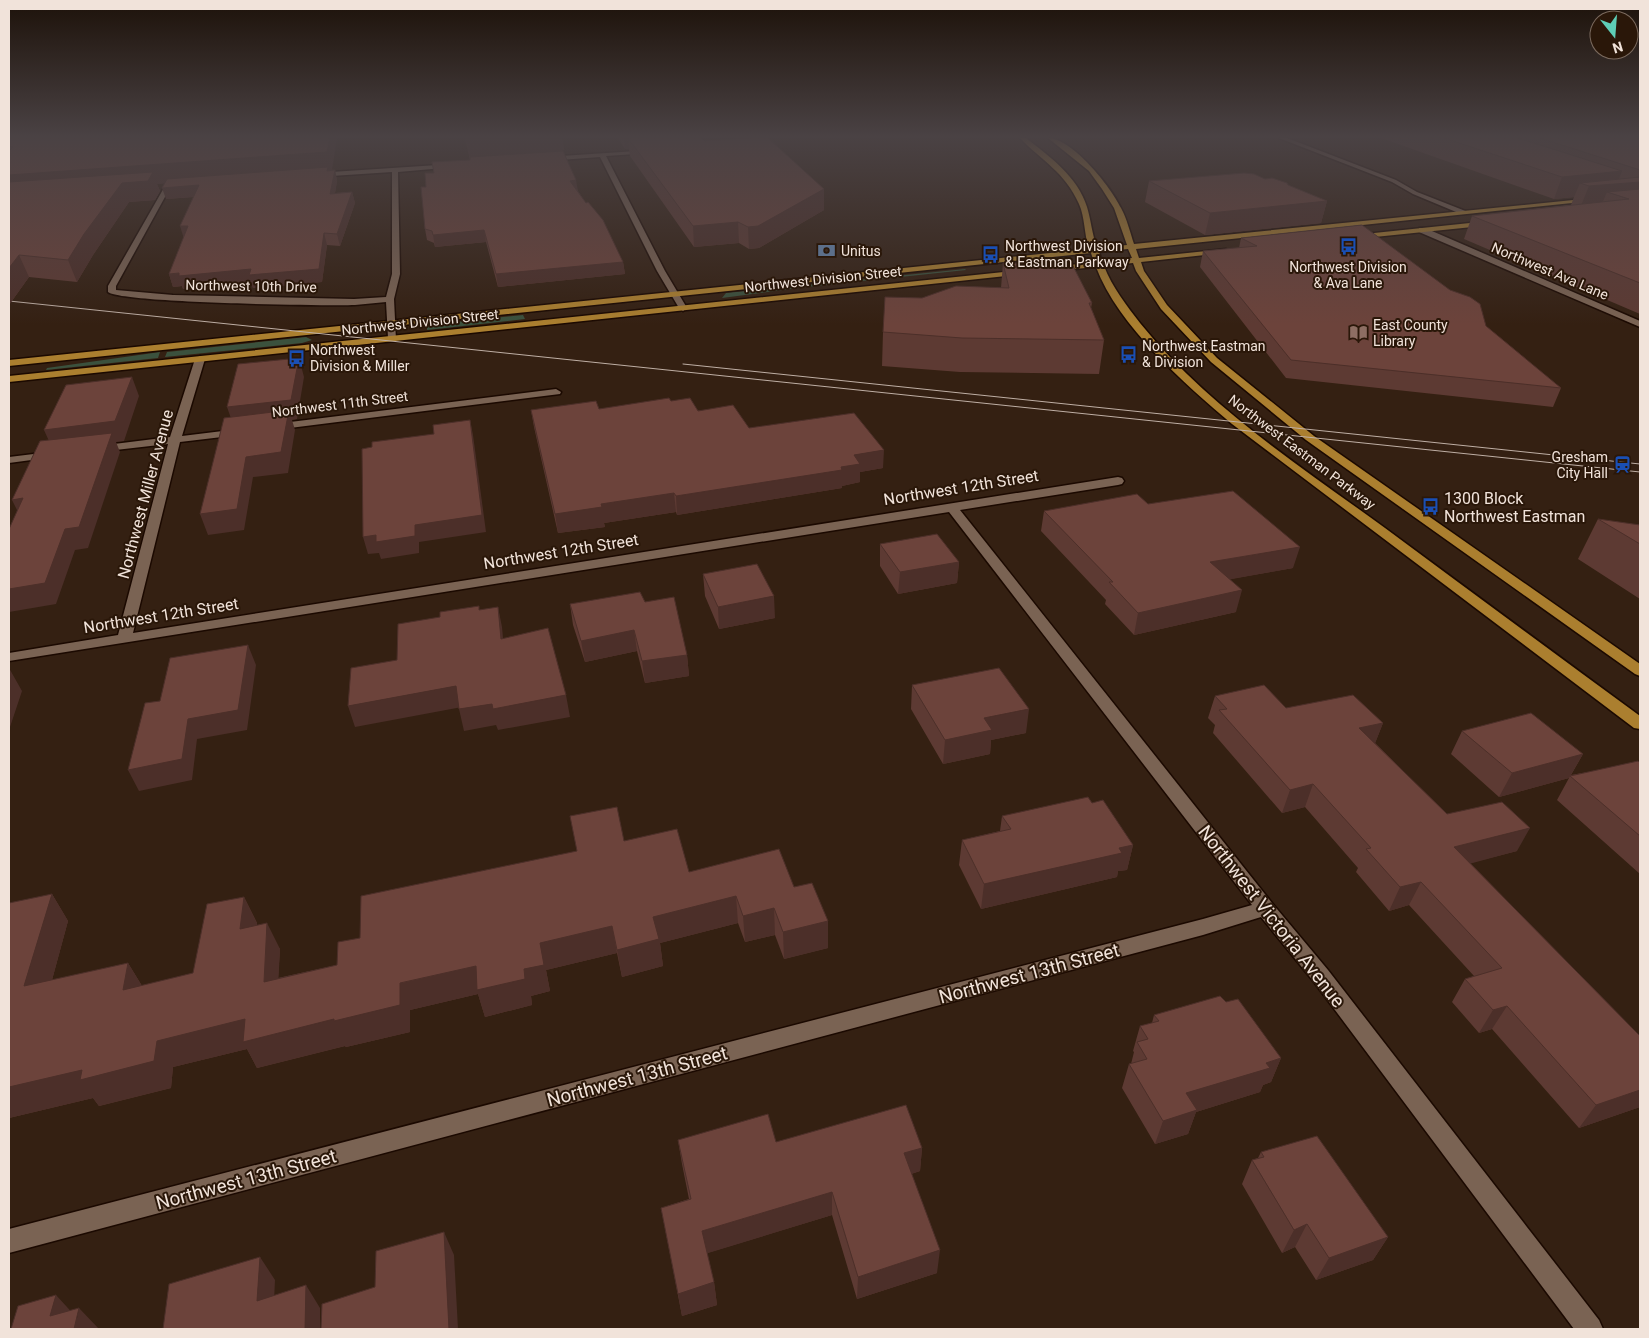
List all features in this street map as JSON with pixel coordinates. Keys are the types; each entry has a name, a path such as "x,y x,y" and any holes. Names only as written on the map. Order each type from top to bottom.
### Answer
{"main road":[{"name":"Northwest Eastman Parkway","path":"1080,200 1094,251 1113,291 1138,327 1164,357 1210,400 1307,476 1640,724"},
{"name":"Northwest Eastman Parkway","path":"1113,200 1118,208 1140,271 1164,307 1197,344 1236,380 1317,443 1640,671"},
{"name":"Northwest Division Street","path":"9,363 1577,200"},
{"path":"1346,238 1501,222"},
{"path":"1047,270 1231,250"},
{"name":"Northwest Division Street","path":"9,379 1027,272"}],"street":[{"name":"Northwest 10th Drive","path":"160,200 112,286 112,292 206,299 354,302 390,299"},
{"path":"393,338 390,299 396,274 395,200"},
{"path":"626,200 683,308"},
{"path":"1434,200 1464,212"},
{"name":"Northwest Ava Lane","path":"1422,230 1640,324"},
{"name":"Northwest Miller Avenue","path":"124,639 175,440 200,359"},
{"name":"Northwest 11th Street","path":"88,450 556,392"},
{"path":"9,460 60,454"},
{"name":"Northwest 12th Street","path":"9,657 1118,481"},
{"name":"Northwest Victoria Avenue","path":"951,506 1265,908 1321,976 1590,1329"},
{"name":"Northwest 13th Street","path":"9,1242 1194,930 1265,908"}],"green space":[{"path":"966,270 722,298 726,293"},
{"path":"523,315 525,319 427,330 427,325"},
{"path":"306,337 312,340 302,343 165,357 167,352"},
{"path":"160,352 158,358 46,370 47,368"}],"building":[{"path":"9,200 109,200 84,234 68,260 19,255 9,268"},
{"path":"192,200 349,200 337,234 324,233 319,269 249,275 251,269 179,276 179,273 169,274 188,226 180,226"},
{"path":"422,200 584,200 586,203 588,202 603,220 623,262 496,274 484,230 433,235 432,231 425,229"},
{"path":"674,200 804,200 758,226 748,227 738,222 693,226"},
{"path":"1186,200 1327,201 1210,213"},
{"path":"1616,200 1640,200 1640,283 1472,216"},
{"name":"East County Library","path":"1362,225 1450,290 1470,297 1480,304 1486,326 1561,388 1291,360 1203,251 1257,246 1241,238"},
{"path":"1003,263 1072,264 1092,303 1089,303 1104,340 962,338 883,332 885,297 922,298 956,286 1009,288"},
{"path":"299,358 291,400 227,407 238,364"},
{"path":"132,377 115,421 44,430 66,385"},
{"path":"669,398 671,401 690,398 698,411 733,405 749,428 854,413 884,450 854,455 860,464 841,467 842,470 676,496 674,493 601,504 602,507 555,514 531,410 596,401 599,409"},
{"path":"289,410 281,452 246,457 237,509 200,514 224,418"},
{"path":"470,420 482,515 415,525 415,536 376,542 376,535 363,537 362,449 372,447 372,442 434,434 433,425"},
{"path":"112,433 79,527 65,529 45,583 9,589 9,529 23,498 12,500 40,441"},
{"path":"1233,491 1300,547 1210,562 1242,590 1138,613 1109,582 1113,582 1044,511 1137,494 1148,504"},
{"path":"1598,519 1640,525 1640,544"},
{"path":"937,534 959,562 900,572 880,544"},
{"path":"757,564 774,596 718,607 703,574"},
{"path":"640,592 645,602 674,597 687,655 642,661 634,630 581,641 570,604"},
{"path":"479,606 479,610 498,607 501,639 548,628 566,695 493,709 492,704 459,709 456,686 348,706 351,668 397,660 398,624 440,617 440,612"},
{"path":"248,645 238,710 188,719 182,759 128,770 145,703 160,701 170,658"},
{"path":"999,668 1029,709 984,718 992,730 945,740 912,685"},
{"path":"1264,685 1286,708 1353,695 1383,723 1359,728 1447,814 1502,802 1530,828 1454,847 1640,1036 1640,1090 1596,1105 1507,1006 1493,1010 1465,979 1502,968 1421,882 1400,887 1366,849 1371,848 1313,784 1290,790 1219,710 1227,709 1215,696"},
{"path":"1531,713 1583,754 1512,773 1462,731"},
{"path":"1638,761 1640,763 1640,836 1570,776"},
{"path":"1088,797 1092,803 1103,800 1133,845 1119,848 1122,853 984,884 962,840 1011,829 1002,816"},
{"path":"617,807 624,841 677,829 689,872 779,849 794,887 812,883 828,921 783,932 774,908 743,916 736,896 653,917 659,939 617,950 612,926 540,943 544,965 524,969 525,979 477,990 476,966 400,983 400,1005 334,1021 334,1019 243,1042 245,1019 157,1041 154,1061 80,1080 82,1070 9,1087 9,903 52,894 24,986 128,963 123,990 193,973 207,904 244,897 240,929 267,923 264,982 337,965 338,942 360,938 361,896 577,851 570,816"},
{"path":"1220,996 1226,1002 1238,999 1281,1058 1266,1063 1270,1068 1186,1093 1197,1110 1163,1121 1129,1064 1147,1059 1137,1042 1148,1039 1140,1026 1159,1021 1154,1015"},
{"path":"906,1105 922,1148 904,1153 940,1250 858,1277 832,1192 702,1231 714,1282 678,1294 661,1208 691,1199 678,1140 768,1114 776,1142"},
{"path":"1317,1136 1388,1237 1329,1258 1307,1224 1294,1230 1252,1160 1264,1157 1261,1152"},
{"path":"444,1232 449,1329 321,1329 322,1304 375,1287 376,1251"},
{"path":"260,1257 257,1301 306,1285 305,1329 163,1329 169,1284"},
{"path":"56,1295 50,1316 79,1308 74,1329 11,1329 18,1306"}],"tram line":[{"path":"9,301 1640,472"},
{"path":"683,364 1640,464"}],"place":[{"name":"Northwest Division & Ava Lane","path":"1348,247"},
{"name":"Unitus","path":"827,251"},
{"name":"Northwest Division & Eastman Parkway","path":"991,254"},
{"name":"East County Library","path":"1359,333"},
{"name":"Northwest Eastman & Division","path":"1128,354"},
{"name":"Northwest Division & Miller","path":"296,358"},
{"name":"Gresham City Hall","path":"1622,465"},
{"name":"1300 Block Northwest Eastman","path":"1430,507"}]}
